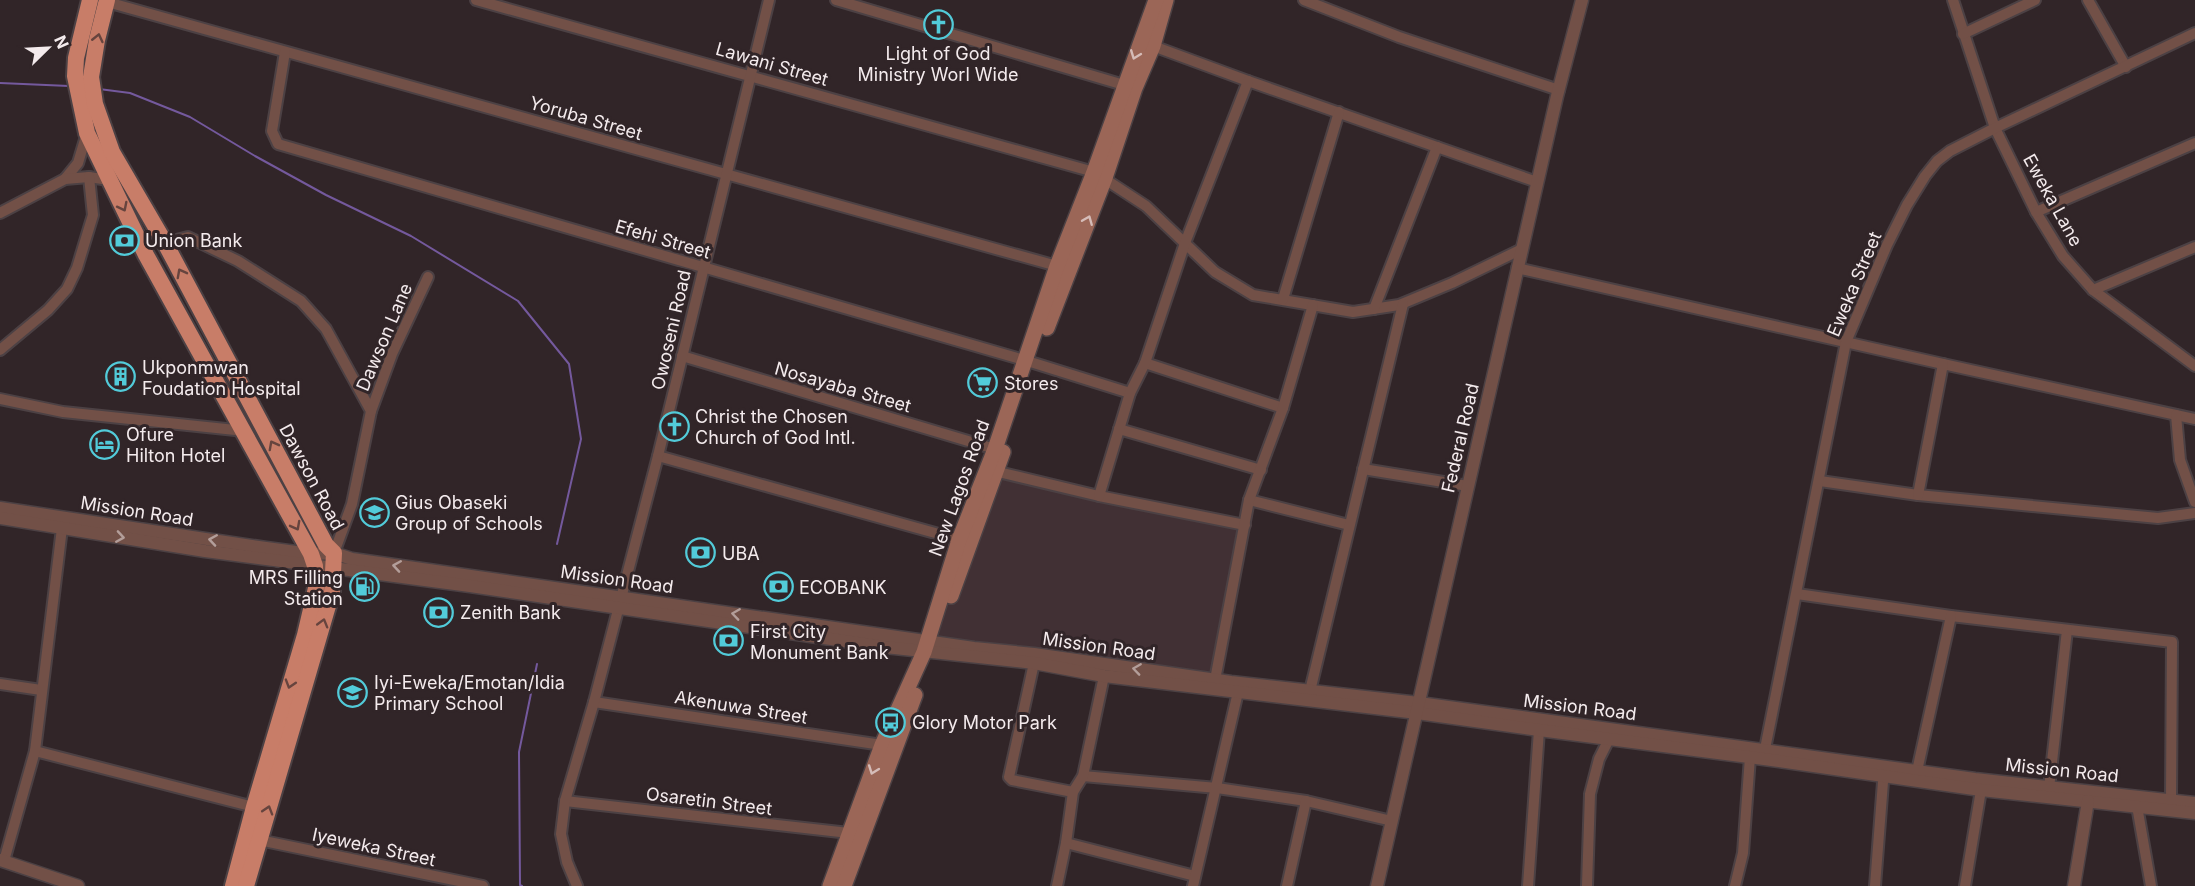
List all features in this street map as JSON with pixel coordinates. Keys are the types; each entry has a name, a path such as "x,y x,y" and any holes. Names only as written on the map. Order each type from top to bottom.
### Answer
{"highway":[{"path":"83,77 76,58 102,1"},
{"name":"Dawson Road","path":"83,77 78,95 87,133 109,180 146,255 245,431 313,560"},
{"name":"Dawson Road","path":"83,77 112,152 165,243 334,561"},
{"path":"233,886 316,588 313,560"},
{"path":"246,886 332,592 334,561"}],"main road":[{"name":"New Lagos Road","path":"844,886 1029,362 1057,266 1100,175 1124,85 1156,0"},
{"name":"New Lagos Road","path":"991,471 995,448 1068,269 1100,175 1153,46 1166,0"},
{"name":"New Lagos Road","path":"830,886 882,746 929,647"}],"street":[{"name":"Lawani Street","path":"479,0 1100,175 1146,206 1215,272 1253,295 1353,312 1374,309 1403,304 1522,249"},
{"name":"Owoseni Road","path":"577,886 567,862 561,834 566,801 658,456 769,0"},
{"path":"836,0 1124,85"},
{"path":"1304,0 1398,37 1559,90"},
{"name":"Federal Road","path":"1377,886 1517,268 1582,0"},
{"name":"Eweka Lane","path":"1953,0 1995,128 2036,212 2063,256 2093,290 2195,366"},
{"path":"1963,34 2035,0"},
{"path":"2088,0 2126,67"},
{"name":"Yoruba Street","path":"102,1 1057,266"},
{"name":"Eweka Street","path":"1766,749 1846,342 1887,245 1925,176 1937,161 1950,151 2195,33"},
{"path":"1153,46 1537,182"},
{"name":"Efehi Street","path":"285,52 272,131 273,138 278,144 1130,393"},
{"path":"1099,496 1130,393 1145,363 1185,243 1248,81"},
{"path":"1283,299 1339,112"},
{"path":"65,179 78,163 87,133"},
{"path":"2036,212 2195,143"},
{"path":"1374,309 1437,147"},
{"path":"0,350 48,310 67,289 77,268 93,215 88,177"},
{"path":"0,213 65,179 88,177 109,180"},
{"name":"Dawson Lane","path":"165,243 188,237 238,261 301,301 326,329 372,411"},
{"path":"2093,290 2195,247"},
{"path":"1517,268 2195,419"},
{"name":"Dawson Lane","path":"334,561 352,504 372,411 392,354 428,277"},
{"path":"1310,691 1403,304"},
{"path":"1215,680 1249,500 1283,408 1313,305"},
{"name":"Nosayaba Street","path":"682,356 995,448"},
{"path":"1145,363 1283,408"},
{"path":"1918,495 1943,364"},
{"path":"0,399 63,412 245,431"},
{"path":"2176,415 2180,460 2195,502"},
{"path":"1119,429 1262,470"},
{"path":"658,456 965,541"},
{"path":"1363,469 1468,486"},
{"path":"991,471 1099,496 1245,525"},
{"path":"1820,481 1918,495 2158,518 2195,513"},
{"path":"1249,500 1349,525"},
{"name":"Mission Road","path":"0,507 313,560"},
{"name":"Mission Road","path":"0,518 205,551 334,561 929,647 1104,676 1238,692 1418,708 1766,749 1981,790 2195,813"},
{"path":"62,528 35,751 2,860 61,884 78,886"},
{"path":"1797,594 1951,616 2172,642 2171,800"},
{"path":"1917,771 1951,616"},
{"path":"2049,788 2067,630"},
{"name":"Mission Road","path":"929,647 1310,691 1539,730 1750,757 1917,771 2195,803"},
{"path":"1034,663 1009,777 1012,780 1073,792"},
{"path":"1057,886 1073,792 1083,776 1104,676"},
{"path":"0,684 41,690"},
{"path":"1066,843 1194,881 1238,692"},
{"name":"Akenuwa Street","path":"594,702 882,746"},
{"path":"1528,886 1539,730"},
{"path":"1587,886 1590,794 1599,759 1609,739"},
{"path":"35,751 254,807"},
{"path":"1735,886 1743,853 1750,757"},
{"path":"1875,886 1884,770"},
{"path":"1083,776 1217,788 1305,801 1392,821"},
{"path":"1965,886 1981,790"},
{"name":"Osaretin Street","path":"566,801 849,833"},
{"path":"1287,886 1305,801"},
{"path":"2074,886 2088,801"},
{"path":"2137,806 2151,886"},
{"name":"Iyeweka Street","path":"259,840 483,886"}],"shaded area":[{"path":"992,467 1249,523 1216,687 929,646"}],"waterway":[{"path":"0,83 69,86"},
{"path":"99,89 130,93 190,117 326,195 411,236 518,301 569,364 581,439 557,544"},
{"path":"522,886 520,885 519,752 537,664"}],"place":[{"name":"Light of God Ministry Worl Wide","path":"938,24"},
{"name":"Union Bank","path":"124,240"},
{"name":"Ukponmwan Foudation Hospital","path":"121,377"},
{"name":"Stores","path":"983,383"},
{"name":"Christ the Chosen Church of God Intl.","path":"674,426"},
{"name":"Ofure Hilton Hotel","path":"105,444"},
{"name":"Gius Obaseki Group of Schools","path":"374,512"},
{"name":"UBA","path":"701,553"},
{"name":"MRS Filling Station","path":"364,587"},
{"name":"ECOBANK","path":"778,587"},
{"name":"Zenith Bank","path":"439,612"},
{"name":"First City Monument Bank","path":"729,641"},
{"name":"Iyi-Eweka/Emotan/Idia Primary School","path":"353,692"},
{"name":"Glory Motor Park","path":"891,722"}]}
